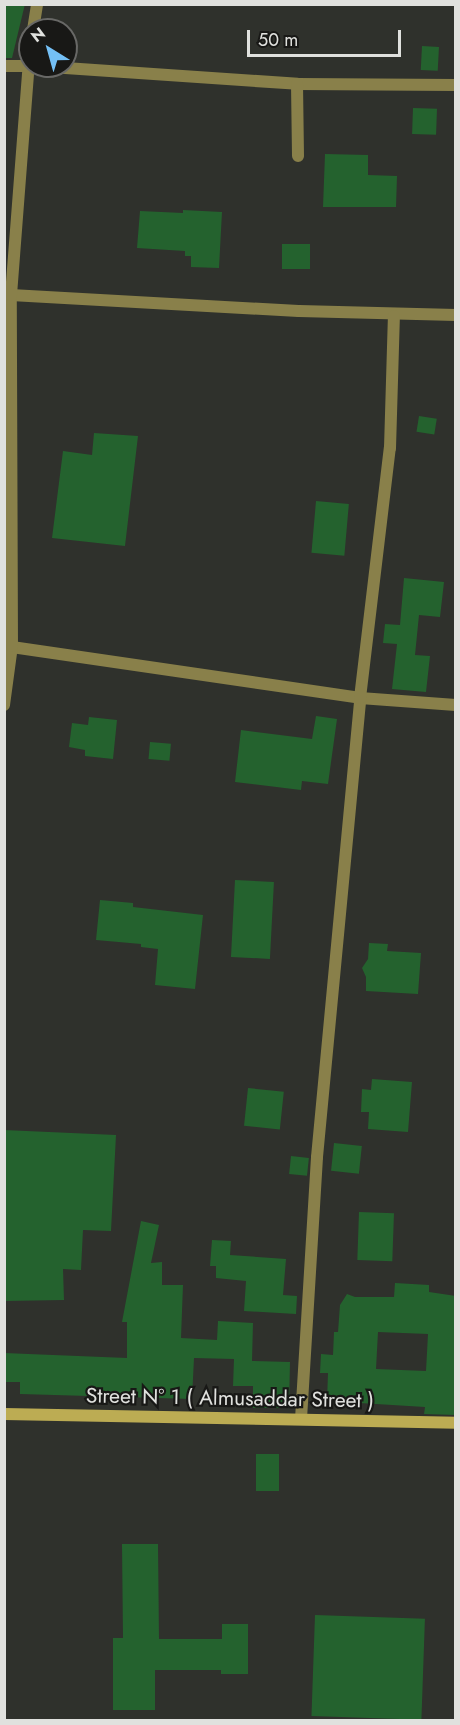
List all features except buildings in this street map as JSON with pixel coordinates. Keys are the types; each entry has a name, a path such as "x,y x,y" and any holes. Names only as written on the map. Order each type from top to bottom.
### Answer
{"street":[{"path":"78,69 297,84 456,85"},
{"path":"4,705 8,646 11,295 30,78"},
{"path":"297,84 298,156"},
{"path":"11,295 394,316 456,315"},
{"path":"301,1419 317,1157 360,698 390,448 394,316"},
{"path":"8,646 360,698 456,705"},
{"name":"Street N° 1 ( Almusaddar Street )","path":"4,1414 456,1423"}]}
